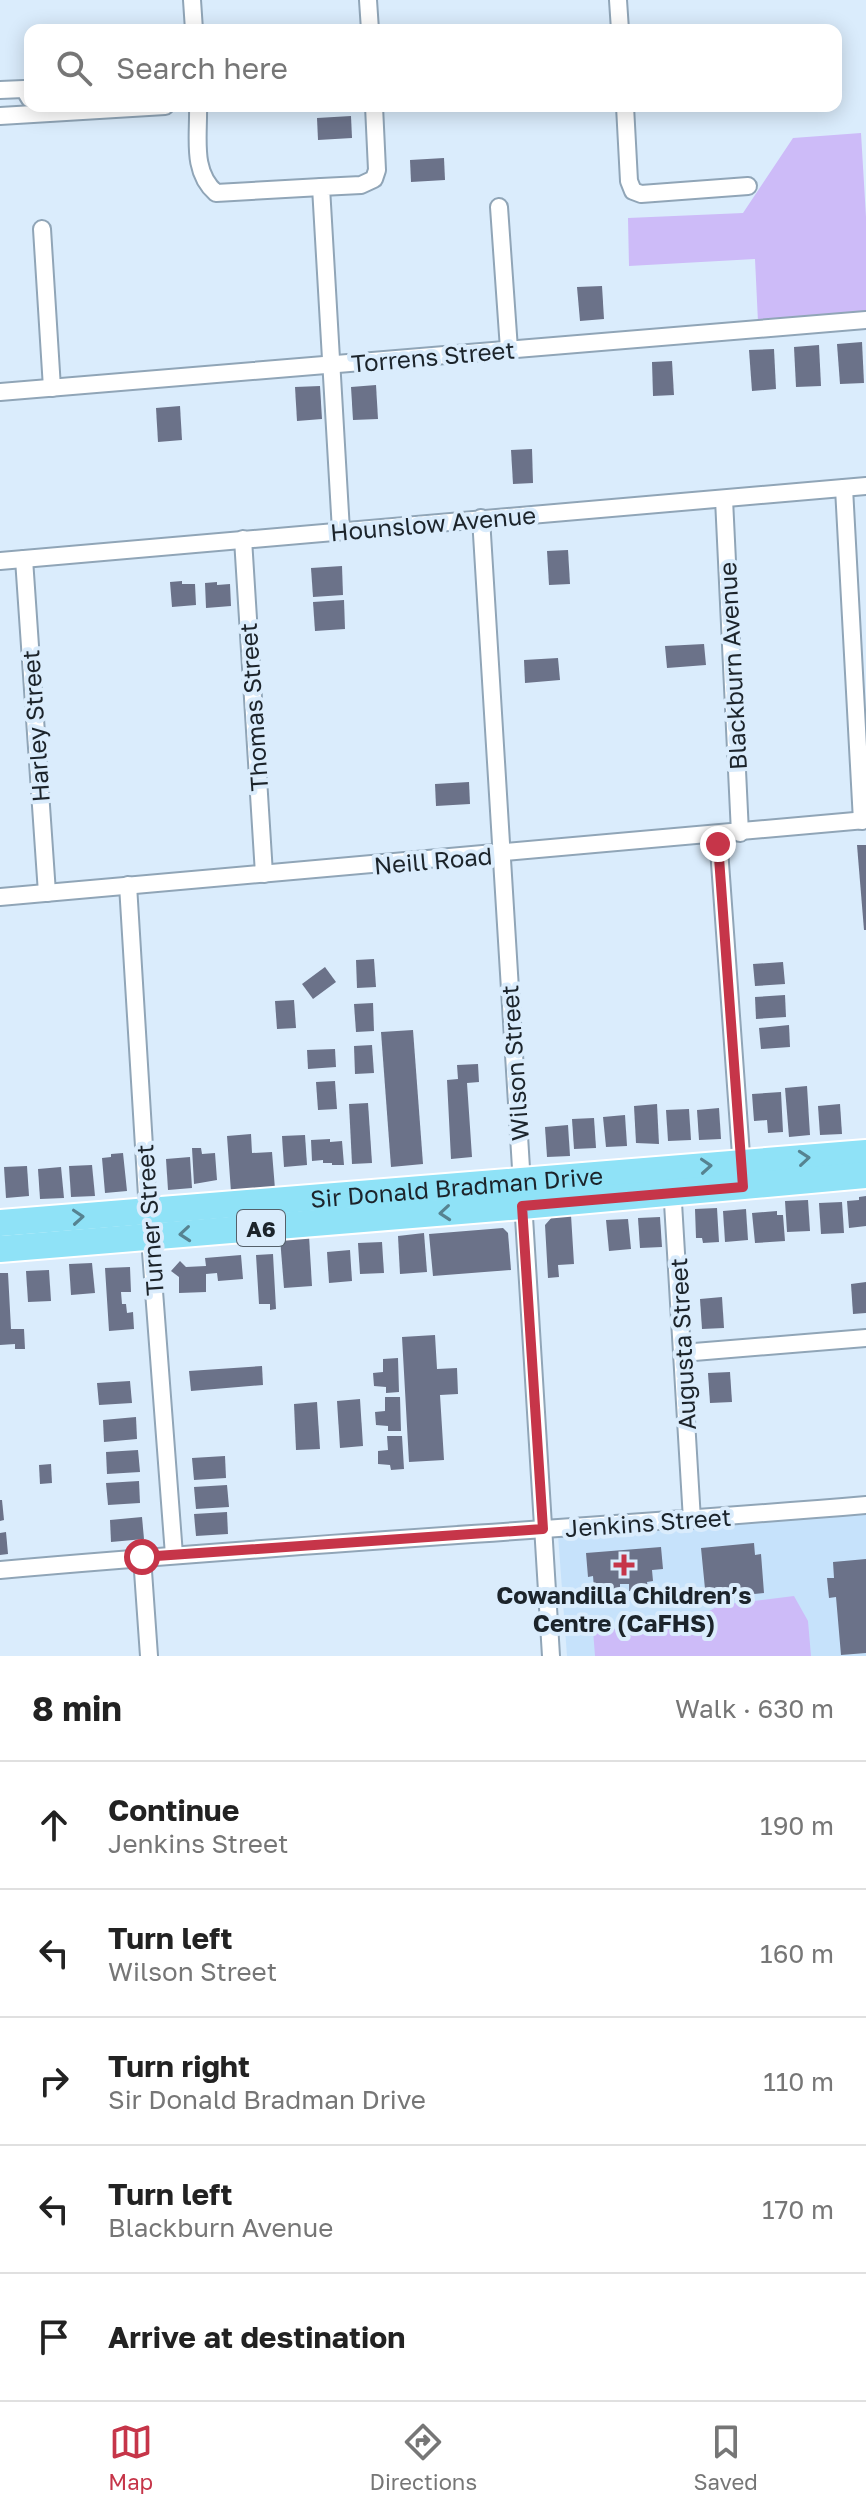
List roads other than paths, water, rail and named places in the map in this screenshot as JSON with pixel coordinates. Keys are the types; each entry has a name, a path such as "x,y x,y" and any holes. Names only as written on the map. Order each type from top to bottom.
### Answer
{"main road":[{"name":"Sir Donald Bradman Drive","path":"742,1175 866,1153"},
{"name":"Sir Donald Bradman Drive","path":"0,1249 149,1224 742,1175 866,1175"},
{"name":"Sir Donald Bradman Drive","path":"0,1223 149,1224"}],"street":[{"path":"192,0 194,24"},
{"path":"368,0 370,24"},
{"path":"618,0 620,24"},
{"path":"0,90 24,89"},
{"path":"0,116 24,109"},
{"path":"198,112 199,169 204,182 216,193 361,185 374,179 377,170 374,112"},
{"path":"625,112 629,181 633,191 641,194 748,186"},
{"path":"321,187 341,531"},
{"path":"499,207 509,349"},
{"path":"42,229 52,388"},
{"name":"Torrens Street","path":"0,392 866,320"},
{"name":"Hounslow Avenue","path":"0,561 866,486"},
{"path":"844,488 864,820"},
{"name":"Blackburn Avenue","path":"724,499 740,833"},
{"name":"Wilson Street","path":"481,518 551,1656"},
{"name":"Thomas Street","path":"243,539 264,874"},
{"name":"Harley Street","path":"24,559 47,893"},
{"name":"Neill Road","path":"0,897 864,820"},
{"path":"718,835 742,1175"},
{"name":"Turner Street","path":"128,885 174,1555"},
{"name":"Augusta Street","path":"672,1181 692,1520"},
{"path":"682,1353 866,1338"},
{"name":"Jenkins Street","path":"0,1570 866,1505"},
{"path":"142,1557 149,1656"}],"place":[{"name":"Cowandilla Children’s Centre (CaFHS)","path":"624,1565"}]}
